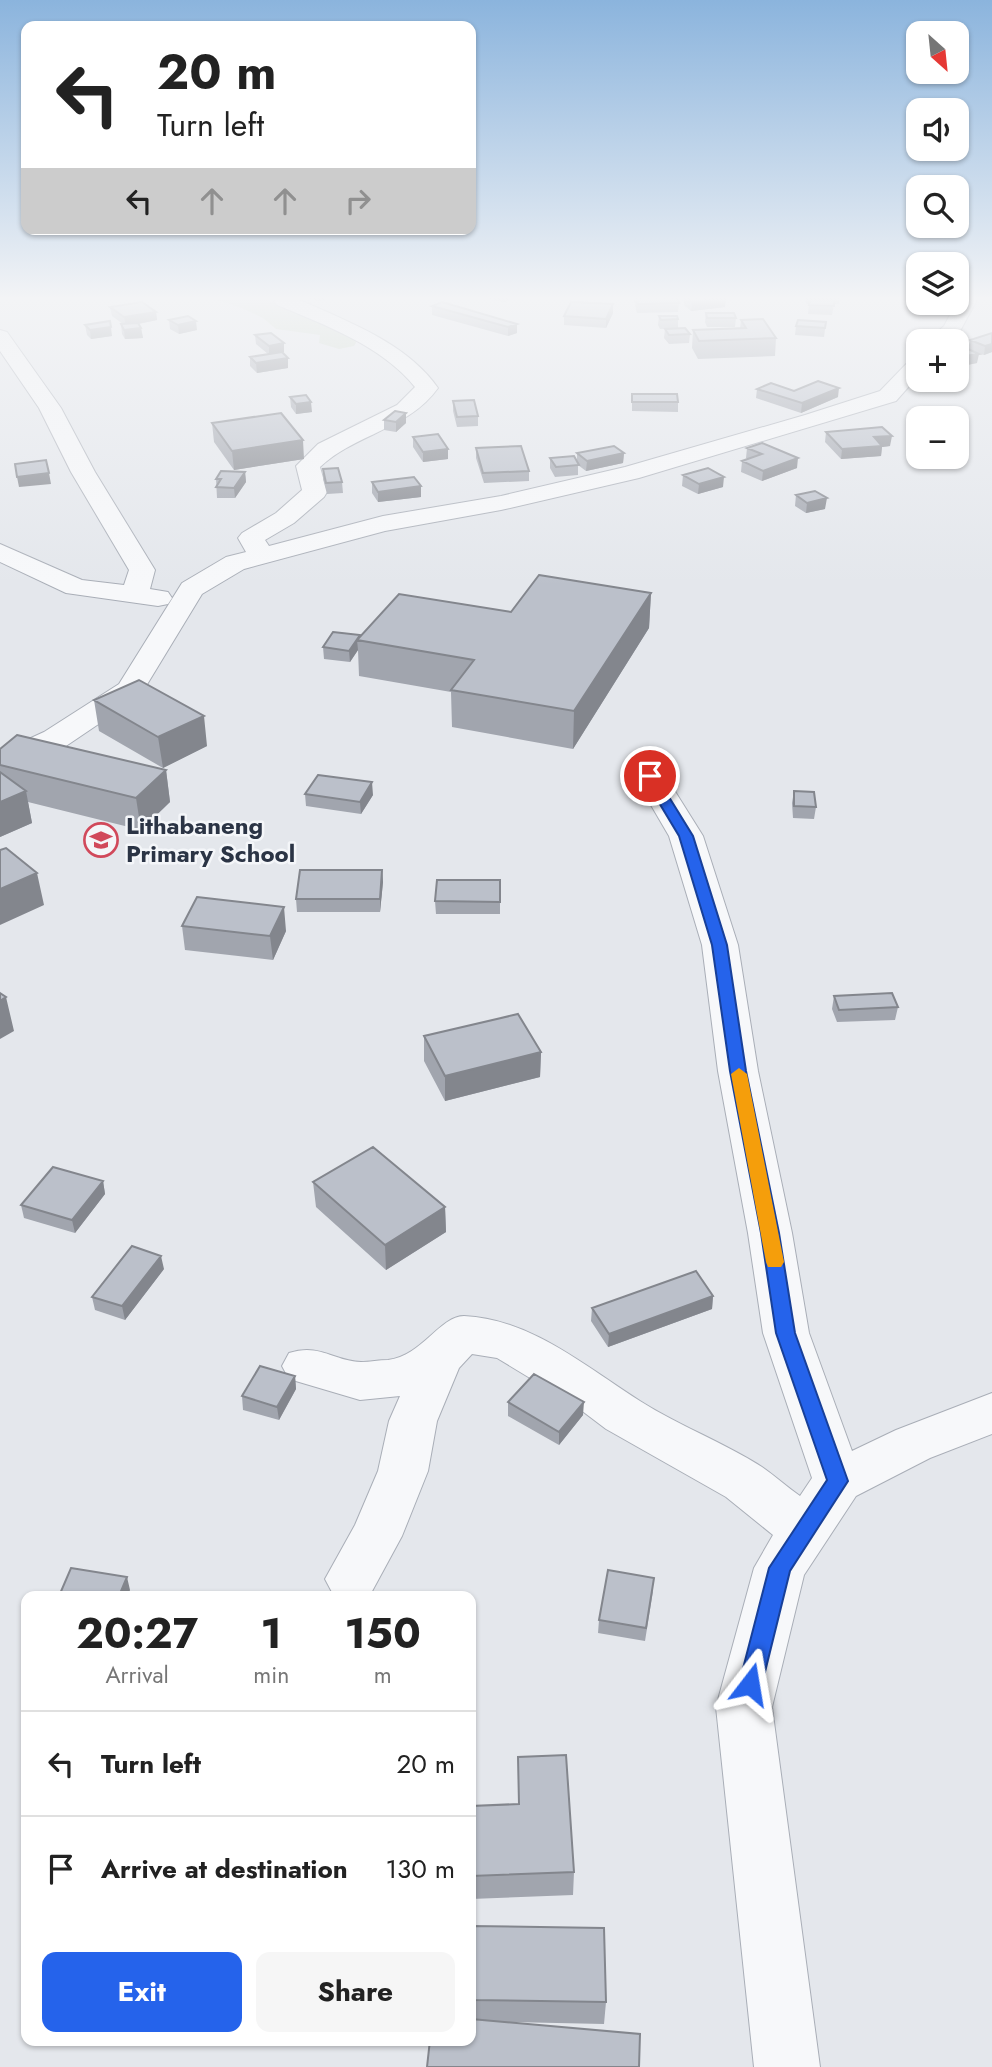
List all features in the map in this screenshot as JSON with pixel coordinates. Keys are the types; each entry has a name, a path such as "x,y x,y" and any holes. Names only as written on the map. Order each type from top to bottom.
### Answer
{"street":[{"path":"39,392 142,570 135,594"},
{"path":"262,556 251,538 285,518 315,492 309,466 326,449 405,410 423,392"},
{"path":"0,764 55,740 130,690 192,589 235,564 383,524 501,503 631,473 813,420 888,396 891,392"},
{"path":"0,552 76,587 185,601"},
{"path":"650,776 686,836 720,945 738,1071 770,1233 786,1333 838,1481"},
{"path":"306,1366 360,1381 401,1377 440,1357 462,1334 508,1342 590,1391 623,1415 744,1482 805,1530"},
{"path":"351,1578 376,1536 403,1471 413,1421 440,1357"},
{"path":"787,2067 744,1707 780,1568 838,1481 913,1444 992,1413"}],"building":[{"path":"768,392 828,392 802,403"},
{"path":"632,394 677,394 678,402 632,402"},
{"path":"306,395 311,402 296,404 290,397"},
{"path":"474,400 478,416 457,417 453,401"},
{"path":"395,411 406,413 396,422 384,420"},
{"path":"281,413 303,440 232,451 212,423"},
{"path":"882,427 892,436 874,437 882,446 842,449 826,432"},
{"path":"438,434 448,449 423,452 413,437"},
{"path":"762,443 798,458 763,471 742,461 762,454 747,448"},
{"path":"521,446 529,471 483,473 476,448"},
{"path":"614,446 624,453 587,461 577,453"},
{"path":"574,456 579,465 556,467 550,458"},
{"path":"46,460 49,473 17,477 15,464"},
{"path":"338,468 342,482 326,483 323,469"},
{"path":"708,468 724,477 699,484 683,475"},
{"path":"221,471 245,472 234,488 216,487 221,479 216,479"},
{"path":"414,477 421,486 378,492 372,482"},
{"path":"815,491 827,498 807,503 796,495"},
{"path":"539,575 651,593 574,711 451,690 474,660 357,640 399,594 511,612"},
{"path":"333,632 360,635 349,651 323,647"},
{"path":"139,680 204,716 158,737 94,700"},
{"path":"17,735 166,770 136,798 0,765 0,749"},
{"path":"0,772 26,791 0,802"},
{"path":"318,775 372,782 360,802 305,794"},
{"path":"794,791 814,792 816,807 794,806"},
{"path":"6,848 37,873 0,889 0,850"},
{"path":"300,870 382,870 380,899 296,899"},
{"path":"437,880 500,880 500,902 435,901"},
{"path":"197,897 284,907 270,936 182,926"},
{"path":"892,993 898,1007 839,1010 834,996"},
{"path":"518,1014 541,1052 445,1076 424,1036"},
{"path":"373,1147 445,1207 385,1245 313,1182"},
{"path":"53,1167 103,1181 72,1220 21,1205"},
{"path":"132,1246 161,1256 122,1306 92,1297"},
{"path":"696,1271 713,1296 609,1334 592,1308"},
{"path":"260,1366 295,1376 277,1407 242,1396"},
{"path":"534,1374 584,1402 559,1432 508,1402"},
{"path":"71,1568 127,1577 121,1591 61,1591"},
{"path":"608,1570 654,1578 646,1628 599,1620"},
{"path":"566,1755 574,1872 476,1876 476,1806 519,1804 518,1757"},
{"path":"476,1926 604,1928 606,2002 476,2000"},
{"path":"476,2019 640,2034 639,2067 427,2067 429,2046 476,2046"}],"slow traffic":[{"path":"739,1074 775,1262"}],"place":[{"name":"Lithabaneng Primary School","path":"101,840"}],"route":[{"path":"650,776 686,836 720,945 738,1071 770,1233 786,1333 838,1481 780,1568 750,1684"}]}
